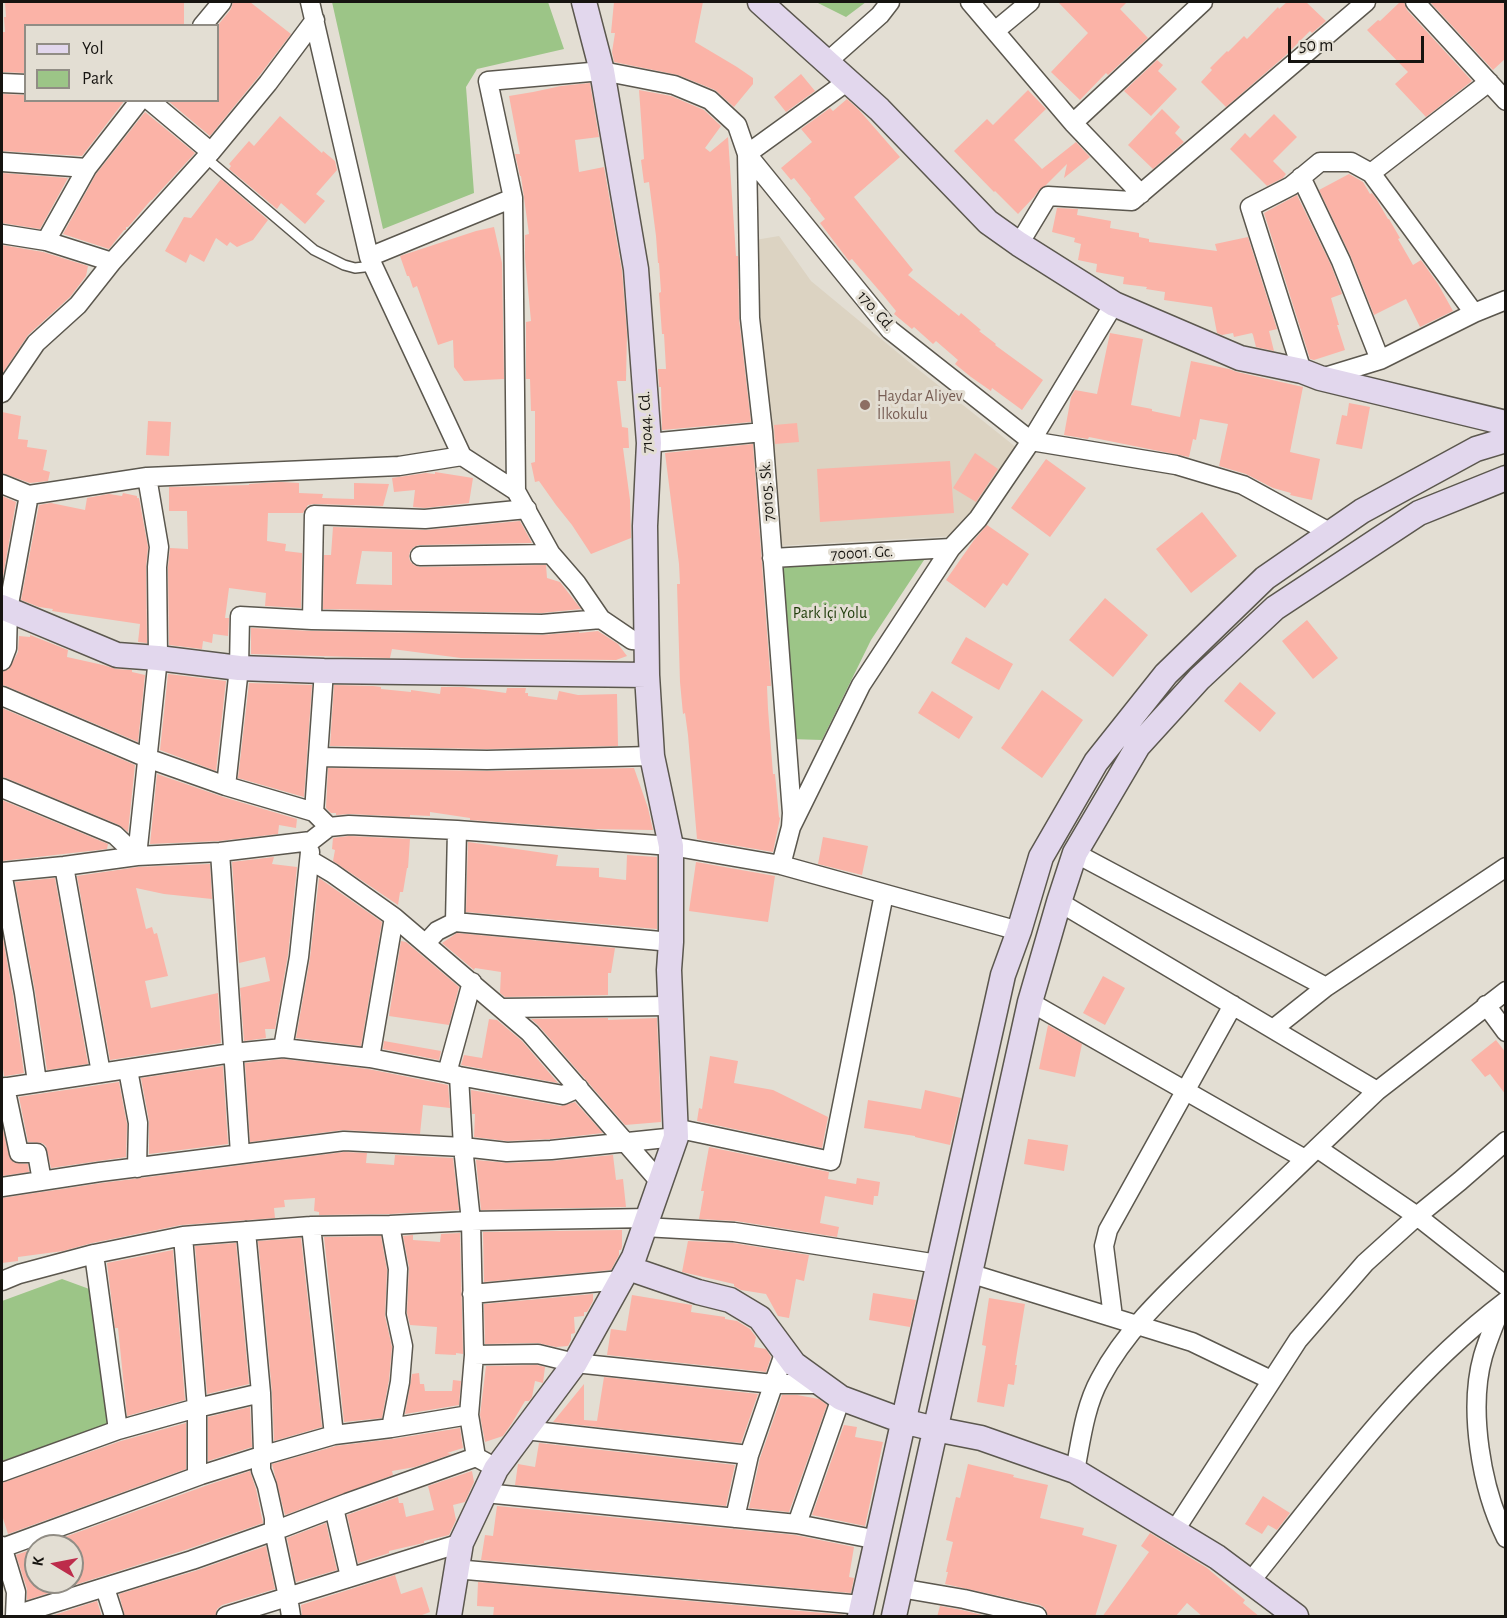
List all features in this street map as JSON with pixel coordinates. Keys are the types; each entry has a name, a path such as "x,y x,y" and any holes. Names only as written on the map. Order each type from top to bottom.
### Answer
{"street":[{"path":"204,24 222,2"},
{"path":"310,2 371,262 462,456 516,491 551,554 577,584 601,619 632,640 647,641"},
{"name":"71044. Cd.","path":"584,2 602,71 636,269 649,443 645,526 652,756 671,846 669,970 675,1132"},
{"path":"760,2 879,109 988,222 1114,304 1240,358 1506,423"},
{"path":"827,63 880,15 890,2"},
{"path":"970,2 1073,123 1141,194"},
{"path":"995,30 1030,2"},
{"path":"1073,123 1203,2"},
{"path":"1019,244 1048,196 1132,201 1366,2"},
{"path":"1415,2 1506,101"},
{"path":"2,393 36,343 78,305 112,262 208,155 268,83 315,21"},
{"path":"516,491 513,198 488,81 602,71 674,85 710,100 737,125 747,154 848,81"},
{"path":"1371,173 1489,82"},
{"path":"2,83 24,84"},
{"path":"46,241 87,168 138,102"},
{"path":"151,102 208,155"},
{"name":"70105. Sk.","path":"747,154 750,318 763,432 792,813 791,827"},
{"name":"170. Cd.","path":"747,154 890,330 1031,441"},
{"path":"2,162 87,168"},
{"path":"1311,375 1250,207 1291,186 1320,162 1351,162 1371,173 1474,313"},
{"path":"1301,177 1341,261 1380,360"},
{"path":"371,262 513,198"},
{"path":"4,238 46,241 112,262"},
{"path":"1311,375 1380,360 1474,313 1506,300"},
{"path":"781,865 791,827 861,685 951,548 978,519 1031,441 1114,304"},
{"path":"649,443 763,432"},
{"path":"455,1569 861,1611 1004,975 1041,857 1096,762 1166,674 1265,578 1362,511 1476,449 1506,440"},
{"path":"1031,441 1176,465 1243,485 1331,533"},
{"path":"2,483 29,495 147,477 399,466 462,456"},
{"path":"137,856 158,658 157,567 159,548 147,477"},
{"path":"894,1617 1030,1002 1075,853 1138,746 1199,679 1275,608 1419,513 1504,479"},
{"path":"2,661 7,648 5,609 29,495"},
{"path":"312,620 314,515 425,519 527,509"},
{"name":"70001. Gc.","path":"772,558 951,548"},
{"path":"420,556 551,554"},
{"path":"5,609 117,655 239,668 648,675"},
{"path":"226,786 239,668 240,616 312,620 542,624 601,619"},
{"path":"314,813 324,671"},
{"path":"2,696 147,758 226,786 314,813 329,827"},
{"path":"318,757 487,760 652,756"},
{"path":"2,788 115,835 137,856"},
{"path":"36,1082 24,993 2,872 137,856 220,852 310,841 329,827 349,825 456,830 671,846 781,865 1019,931"},
{"path":"455,922 456,830"},
{"path":"283,1048 299,957 310,841"},
{"path":"220,852 240,1154"},
{"path":"1075,853 1326,987"},
{"path":"310,860 394,917 530,1033 660,1182"},
{"path":"64,866 101,1073"},
{"path":"1273,1029 1326,987 1506,867"},
{"path":"2,1187 344,1141 463,1147 507,1152 627,1142 675,1132 831,1161 884,894"},
{"path":"1059,902 1377,1091"},
{"path":"370,1058 394,917"},
{"path":"426,944 436,932 455,922 671,942"},
{"path":"446,1615 460,1543 485,1493 486,1463 469,1415 474,1355 471,1221 453,1075 472,982"},
{"path":"1075,1471 1087,1415 1100,1380 1124,1342 1147,1313 1377,1091 1506,991"},
{"path":"1030,1002 1185,1090 1311,1154 1417,1216 1504,1297"},
{"path":"1113,1317 1104,1246 1108,1230 1233,1005"},
{"path":"1486,1005 1506,1032"},
{"path":"502,1008 670,1006"},
{"path":"42,1181 37,1153 19,1153 4,1088 232,1053 283,1048 370,1058 563,1095 579,1088"},
{"path":"128,1070 138,1124 137,1168"},
{"path":"469,1415 334,1435 197,1476 2,1547 16,1592 15,1616 192,1560 334,1508 486,1463 525,1430 575,1363 634,1257 675,1132"},
{"path":"1175,1530 1298,1340 1365,1263 1506,1141"},
{"path":"2,1281 19,1274 94,1254 183,1236 311,1226 471,1221 647,1223 734,1232 938,1264"},
{"path":"390,1225 399,1269 396,1314 403,1346 400,1382 391,1428"},
{"path":"311,1226 334,1435"},
{"path":"246,1231 261,1393 263,1451 261,1470 274,1518 274,1531 291,1617"},
{"path":"183,1236 197,1408 197,1476"},
{"path":"94,1254 118,1430"},
{"path":"472,1294 624,1274 730,1300 760,1318 794,1364 832,1391 903,1421 981,1438 1075,1471 1217,1557 1296,1617"},
{"path":"969,1274 1192,1342 1271,1380"},
{"path":"1504,1297 1483,1357 1477,1395 1478,1438 1482,1465 1506,1538"},
{"path":"1250,1582 1374,1429 1435,1361 1504,1297"},
{"path":"735,1518 749,1455 785,1351"},
{"path":"474,1355 538,1354 575,1363 832,1391"},
{"path":"797,1524 832,1391"},
{"path":"2,1472 118,1430 261,1393"},
{"path":"525,1430 749,1455"},
{"path":"485,1493 797,1524 878,1540"},
{"path":"334,1508 350,1578"},
{"path":"226,1617 460,1543"},
{"path":"105,1588 114,1617"},
{"path":"900,1588 964,1599 1036,1616"}],"lane":[{"path":"208,155 314,250 355,268 371,262"}],"shaded area":[{"name":"Haydar Aliyev İlkokulu","path":"779,236 811,281 1017,448 955,536 776,546 755,240"}],"green space":[{"path":"332,2 548,2 564,49 477,69 466,87 474,193 383,229"},
{"path":"816,2 866,2 846,17"},
{"name":"Park İçi Yolu","path":"926,557 871,640 822,740 790,739 775,568"},
{"path":"62,1279 92,1290 108,1424 2,1461 2,1301"}],"building":[{"path":"5,2 184,2 184,24 24,24 24,73 2,72 2,32 5,32 4,17 6,17"},
{"path":"233,2 250,2 291,34 210,136 169,102 219,102 219,24 231,9"},
{"path":"614,2 703,2 695,42 753,78 753,84 734,107 715,90 678,75 614,62 612,52 615,33 611,33"},
{"path":"1058,2 1127,2 1120,9 1148,38 1108,75 1106,73 1080,100 1051,72 1088,33"},
{"path":"1287,2 1306,2 1326,21 1312,33 1310,31 1226,107 1201,82 1212,70 1210,68 1227,51 1244,36 1247,39 1278,7 1279,9"},
{"path":"1400,2 1404,2 1407,10 1472,81 1426,117 1395,84 1408,72 1367,30"},
{"path":"1430,2 1506,2 1506,58 1493,70"},
{"path":"1157,60 1163,65 1158,71 1177,89 1151,116 1124,91"},
{"path":"801,74 815,91 786,112 774,97"},
{"path":"590,83 599,137 575,140 579,172 604,167 622,271 627,333 626,381 617,381 622,427 628,428 629,448 623,448 630,500 631,538 591,554 539,481 535,482 531,463 535,462 535,411 531,411 530,379 526,379 526,322 531,321 525,235 529,234 521,176 515,154 520,154 509,96"},
{"path":"639,90 671,96 704,110 721,126 705,148 710,152 728,137 736,256 738,256 739,319 751,422 662,430 661,387 659,387 658,369 666,369 664,334 662,334 659,293 661,292 659,263 649,182 644,183 641,160 644,159"},
{"path":"1028,90 1046,109 1014,140 1042,169 1076,142 1090,157 1064,178 1067,164 1018,214 954,151 987,119 993,125"},
{"path":"2,94 24,95 24,102 123,102 82,156 2,151"},
{"path":"847,99 900,157 854,197 913,270 908,275 959,316 961,313 995,345 1043,380 1022,410 992,388 991,391 971,377 955,364 958,360 936,341 933,344 914,327 912,329 894,314 896,311 883,295 852,259 849,261 820,223 825,219 811,199 794,178 791,180 781,168 812,142 801,129 830,108 833,111"},
{"path":"1162,109 1180,127 1175,133 1184,142 1153,169 1128,145"},
{"path":"145,112 195,153 126,227 126,230 109,249 63,234 96,174"},
{"path":"1274,114 1297,137 1273,161 1286,174 1267,186 1230,149 1245,133 1250,138"},
{"path":"280,116 322,153 323,151 335,161 337,170 316,194 325,201 305,224 281,203 277,209 229,169 231,166 229,164 249,141 254,146"},
{"path":"2,173 68,178 40,229 2,223"},
{"path":"1349,174 1363,182 1370,194 1372,193 1400,238 1398,239 1413,265 1421,260 1453,311 1420,327 1406,299 1374,315 1351,257 1319,190"},
{"path":"221,179 268,220 253,240 237,247 230,242 227,246 216,238 204,262 190,254 186,263 165,251 184,217 191,218"},
{"path":"1297,195 1331,265 1342,294 1331,298 1345,350 1314,360 1310,359 1264,213"},
{"path":"1057,208 1078,209 1077,215 1111,221 1110,228 1139,233 1139,237 1149,239 1149,242 1217,251 1215,244 1248,237 1277,329 1269,331 1274,351 1256,347 1252,333 1234,337 1233,333 1222,335 1217,333 1212,307 1164,300 1165,292 1123,284 1124,277 1096,272 1097,264 1078,260 1081,244 1074,242 1075,238 1052,232"},
{"path":"494,227 502,263 504,379 464,381 454,367 453,340 438,345 417,286 413,288 400,256"},
{"path":"2,245 43,252 88,266 86,276 70,297 28,335 2,374"},
{"path":"1110,333 1143,339 1131,405 1152,409 1152,411 1180,417 1191,361 1303,387 1290,452 1320,459 1312,500 1290,495 1291,493 1273,488 1246,474 1219,466 1228,424 1200,419 1196,440 1193,439 1189,457 1089,437 1088,439 1064,435 1071,397 1075,390 1097,394"},
{"path":"1349,403 1370,407 1362,449 1336,444 1342,415 1347,416"},
{"path":"2,412 21,416 18,439 28,440 27,447 47,450 43,470 50,472 48,481 30,483 2,473"},
{"path":"148,421 171,422 169,456 146,455"},
{"path":"797,423 799,442 775,444 774,425"},
{"path":"753,444 771,686 767,686 768,709 773,774 775,774 780,818 773,852 697,839 688,735 685,713 683,714 680,682 677,584 680,584 679,564 665,453"},
{"path":"975,453 998,469 976,502 953,488"},
{"path":"1046,459 1086,488 1050,537 1011,508"},
{"path":"950,461 954,513 820,522 817,469"},
{"path":"435,472 473,478 469,503 425,508 413,507 415,490 394,492 392,478 426,473 435,474"},
{"path":"299,483 299,493 323,494 322,498 354,499 354,483 389,484 383,506 314,504 308,505 303,513 268,513 267,541 286,544 285,551 302,553 301,608 265,606 266,593 229,588 225,618 229,618 228,636 213,634 212,643 203,641 202,649 169,645 168,567 170,548 188,549 187,511 169,511 169,487"},
{"path":"123,493 139,498 148,547 147,643 138,642 140,624 52,611 53,609 39,607 21,600 39,505 51,503 85,510 87,498 109,494 122,496"},
{"path":"2,496 16,502 2,583"},
{"path":"1202,512 1237,556 1191,593 1156,549"},
{"path":"520,521 532,543 419,545 410,551 410,561 420,567 546,565 547,578 560,582 581,609 542,613 323,609 324,555 331,555 333,527 425,530","holes":["362,551 392,552 392,585 356,584"]},
{"path":"987,525 1029,554 1007,586 1003,583 985,608 946,580"},
{"path":"1105,598 1148,635 1113,677 1069,640"},
{"path":"1307,620 1338,658 1313,679 1282,641"},
{"path":"251,628 542,635 598,631 618,644 627,656 616,660 461,658 392,649 390,658 251,654"},
{"path":"30,635 68,650 67,657 116,669 132,670 132,672 145,675 138,742 2,685 2,672 9,669 18,652 19,636 30,637"},
{"path":"966,637 1013,664 999,690 951,663"},
{"path":"168,674 226,681 216,771 160,750"},
{"path":"1240,682 1276,713 1260,732 1224,701"},
{"path":"249,683 312,685 304,797 238,778"},
{"path":"334,685 373,686 381,687 381,689 440,694 441,687 463,687 506,693 507,688 526,688 525,693 528,693 528,696 557,700 559,691 578,695 617,694 618,746 487,749 330,746"},
{"path":"1042,690 1083,720 1042,778 1001,748"},
{"path":"932,691 973,717 959,739 918,713"},
{"path":"2,708 135,765 128,832 119,825 2,777"},
{"path":"328,768 487,771 634,768 653,830 593,829 470,820 470,818 430,812 430,816 410,815 410,817 336,815 326,808"},
{"path":"157,774 297,819 296,828 279,825 278,834 219,841 150,844"},
{"path":"2,800 108,844 107,849 2,861"},
{"path":"349,836 410,839 408,868 398,905 333,861 335,850 332,849 333,838"},
{"path":"823,837 868,846 862,875 818,864"},
{"path":"468,842 558,855 556,866 599,868 599,877 626,880 627,855 657,857 657,929 466,912"},
{"path":"274,857 272,864 297,867 288,955 275,1029 265,1029 266,1038 244,1041 240,988 270,981 265,957 239,963 232,862"},
{"path":"696,862 775,876 768,922 689,911"},
{"path":"210,864 212,899 164,894 136,888 146,929 152,927 154,934 157,933 168,976 145,981 151,1008 218,993 221,1043 110,1060 77,876 138,867"},
{"path":"55,878 88,1064 47,1070 15,882"},
{"path":"319,878 382,922 361,1046 296,1038 310,958"},
{"path":"2,932 24,1073 6,1076 4,1076 2,1061"},
{"path":"457,933 615,948 611,973 608,973 608,995 505,997 500,993 501,972 475,968 474,970 442,943"},
{"path":"401,941 406,942 459,987 449,1025 389,1016"},
{"path":"1103,976 1125,988 1105,1025 1083,1013"},
{"path":"608,1018 608,1020 657,1018 661,1122 625,1125 531,1019"},
{"path":"489,1019 497,1020 522,1041 558,1083 461,1065 464,1055 482,1058"},
{"path":"1048,1025 1082,1044 1075,1077 1039,1069"},
{"path":"1496,1040 1506,1053 1506,1095 1490,1074 1485,1077 1471,1060"},
{"path":"384,1041 441,1051 439,1060 383,1049"},
{"path":"710,1056 738,1061 734,1083 773,1090 828,1117 822,1148 697,1121 699,1108 702,1109"},
{"path":"283,1059 368,1069 448,1085 450,1108 423,1105 420,1134 343,1130 250,1142 245,1063"},
{"path":"223,1066 228,1144 149,1154 149,1121 141,1078"},
{"path":"119,1082 127,1124 126,1157 51,1168 46,1146 42,1143 28,1142 19,1097"},
{"path":"471,1090 561,1106 575,1102 603,1133 507,1141 474,1137 475,1114 472,1114"},
{"path":"925,1090 961,1098 950,1145 915,1136 864,1128 868,1100 921,1109"},
{"path":"2,1125 10,1159 15,1163 28,1164 29,1172 2,1176"},
{"path":"1028,1139 1068,1145 1064,1171 1024,1164"},
{"path":"709,1147 829,1172 828,1179 856,1184 857,1178 880,1182 878,1196 874,1196 873,1205 825,1196 820,1223 839,1227 837,1237 736,1221 699,1219 704,1191 701,1191"},
{"path":"344,1152 367,1153 366,1163 394,1165 395,1155 453,1158 459,1210 319,1215 319,1212 314,1211 315,1198 284,1200 285,1207 274,1208 275,1218 181,1225 63,1251 18,1257 18,1261 2,1263 2,1198"},
{"path":"613,1155 616,1180 623,1179 626,1207 481,1210 476,1160 508,1163"},
{"path":"622,1230 622,1247 611,1270 484,1282 483,1232"},
{"path":"460,1233 463,1354 435,1354 437,1327 410,1325 407,1313 409,1267 403,1236 413,1235 413,1240 440,1242 441,1234"},
{"path":"381,1236 387,1270 385,1316 392,1347 382,1418 344,1422 324,1237"},
{"path":"301,1238 322,1427 274,1441 272,1392 258,1241"},
{"path":"688,1241 733,1243 809,1255 804,1281 796,1279 789,1318 778,1316 766,1294 741,1290 734,1284 682,1272"},
{"path":"236,1243 249,1384 207,1394 195,1246"},
{"path":"173,1250 185,1400 127,1416 118,1328 115,1328 107,1263"},
{"path":"873,1293 916,1300 910,1327 869,1320"},
{"path":"593,1294 593,1301 587,1312 584,1312 584,1316 574,1317 575,1333 571,1334 568,1346 556,1347 538,1343 485,1344 484,1304"},
{"path":"632,1295 692,1305 691,1312 737,1321 750,1329 756,1337 754,1347 766,1349 771,1357 766,1372 607,1355 611,1329 626,1331"},
{"path":"989,1298 1025,1304 1014,1385 1008,1384 1004,1407 977,1402 986,1346 982,1345"},
{"path":"537,1365 545,1367 543,1383 535,1381 532,1397 529,1401 525,1401 503,1436 485,1442 480,1415 486,1366"},
{"path":"419,1373 420,1384 424,1384 425,1391 452,1391 453,1380 461,1381 459,1405 405,1414 412,1374"},
{"path":"604,1377 758,1394 741,1443 553,1422 584,1384 584,1420 597,1421"},
{"path":"782,1395 819,1399 827,1405 789,1512 749,1508 760,1458"},
{"path":"250,1407 252,1447 208,1461 208,1417"},
{"path":"186,1423 186,1469 8,1534 2,1515 2,1483 121,1441"},
{"path":"844,1425 857,1427 855,1437 883,1442 865,1526 812,1515"},
{"path":"460,1428 463,1448 447,1453 452,1454 415,1467 392,1471 393,1475 285,1515 272,1464 336,1446"},
{"path":"539,1443 735,1465 726,1506 515,1485 518,1464 535,1467"},
{"path":"968,1464 1048,1485 1040,1518 1084,1528 1082,1535 1117,1545 1095,1617 1048,1617 1045,1608 1040,1605 945,1584 953,1542 946,1540 956,1497 960,1498"},
{"path":"250,1471 263,1523 84,1582 84,1534 73,1534"},
{"path":"472,1471 474,1482 465,1502 453,1505 456,1520 449,1535 389,1551 389,1553 358,1563 347,1515 398,1497 399,1503 403,1503 406,1517 434,1510 428,1486"},
{"path":"1263,1496 1290,1513 1277,1530 1268,1525 1262,1534 1245,1524"},
{"path":"497,1506 795,1535 854,1547 849,1577 854,1578 851,1593 481,1560 485,1535 493,1536"},
{"path":"326,1523 337,1570 296,1582 287,1538"},
{"path":"1150,1533 1207,1568 1245,1600 1243,1603 1260,1617 1203,1617 1187,1603 1175,1617 1102,1617 1149,1552 1141,1546"},
{"path":"266,1546 275,1589 222,1605 217,1609 215,1617 125,1617 119,1594"},
{"path":"24,1552 24,1580 16,1555"},
{"path":"395,1575 401,1594 422,1587 430,1612 417,1617 302,1617 301,1605"},
{"path":"478,1582 846,1615 846,1617 493,1617 494,1607 477,1606"},
{"path":"27,1594 46,1594 27,1600"},
{"path":"97,1601 102,1617 48,1617"},
{"path":"940,1606 962,1610 990,1617 937,1617"}],"place":[{"name":"Haydar Aliyev İlkokulu","path":"865,405"}]}
